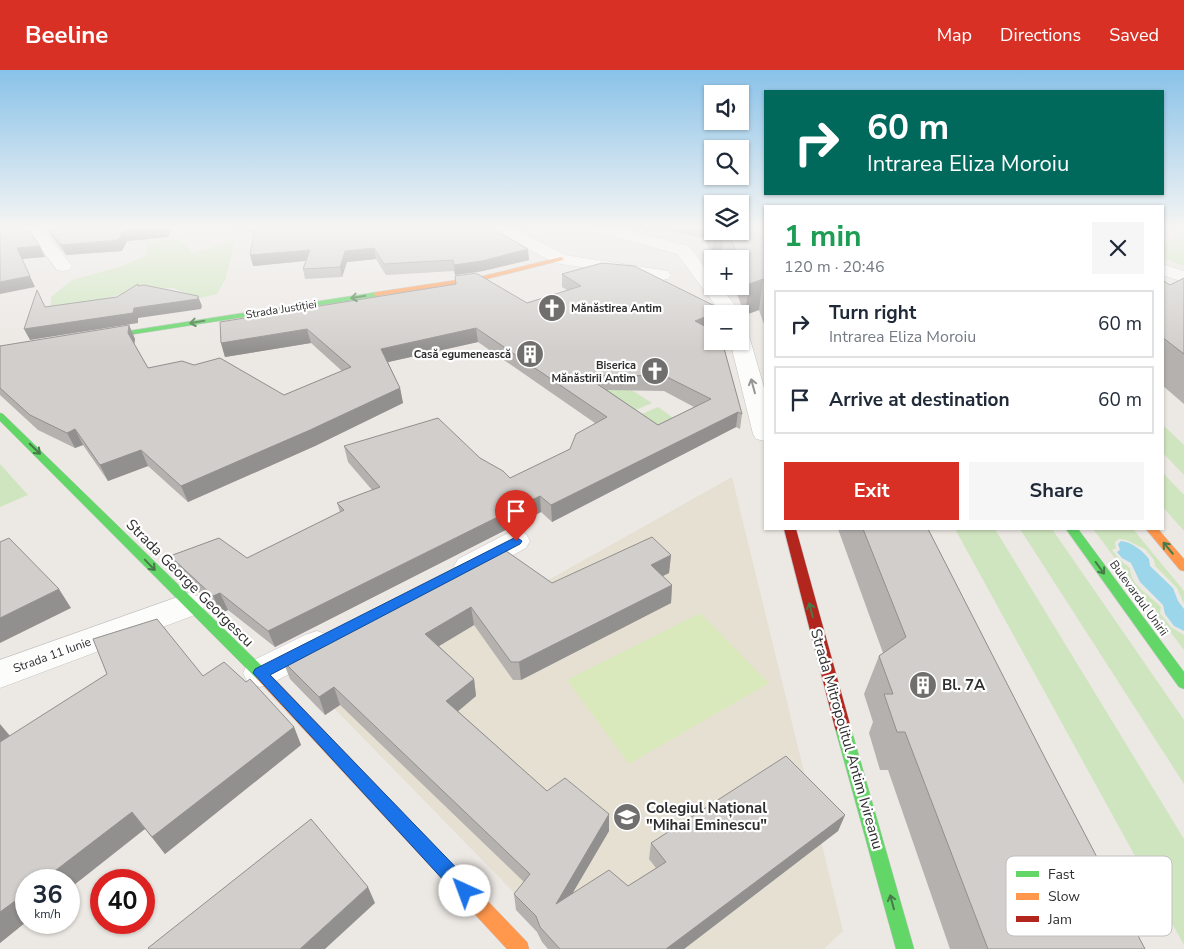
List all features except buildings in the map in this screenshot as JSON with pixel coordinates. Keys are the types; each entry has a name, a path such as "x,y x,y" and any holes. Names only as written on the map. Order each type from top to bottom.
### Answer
{"street":[{"name":"Strada Justiției","path":"89,339 483,278 521,269"},
{"path":"621,269 662,275"},
{"path":"698,269 725,305"},
{"path":"1164,270 1184,276"},
{"path":"743,350 764,430"},
{"name":"Strada George Georgescu","path":"0,416 189,605 260,673 520,949"},
{"name":"Strada Mitropolitul Antim Ivireanu","path":"790,530 829,679 905,949"},
{"name":"Bulevardul Unirii","path":"1073,530 1184,683"},
{"path":"1153,530 1184,567"},
{"path":"445,578 516,541"},
{"name":"Strada 11 Iunie","path":"0,674 189,605"},
{"path":"260,673 339,632"}],"shaded area":[{"name":"Colegiul Național \"Mihai Eminescu\"","path":"732,477 843,931 824,949 569,949 329,703"}],"green space":[{"path":"112,269 228,269 226,278 217,294 200,298 173,288 136,290 97,301 51,308 51,297 72,280"},
{"path":"608,375 652,403 636,410 622,409 597,379"},
{"path":"658,407 675,419 657,435 642,414"},
{"path":"1164,426 1184,445 1184,475 1164,454"},
{"path":"0,464 28,495 0,507"},
{"path":"1164,474 1184,495 1184,531 1164,508"},
{"path":"956,530 996,530 1184,839 1184,945 1172,923 1172,856 1135,856"},
{"path":"1021,530 1053,530 1184,720 1184,784"},
{"path":"1094,530 1134,530 1184,591 1184,604 1177,588 1155,566 1154,560 1145,549 1126,540 1119,539 1115,542 1116,548 1112,550 1130,568 1133,580 1161,607 1160,613 1171,627 1184,635 1184,650"},
{"path":"700,613 769,683 629,764 567,680"}],"water":[{"path":"1121,541 1137,547 1144,553 1149,559 1150,566 1173,588 1178,601 1184,609 1184,631 1174,626 1165,614 1163,605 1140,582 1131,563 1122,558 1117,552 1120,550 1118,544"}],"traffic: fast":[{"path":"96,338 377,294"},
{"path":"0,416 262,675"},
{"path":"1073,530 1184,683"},
{"path":"843,728 905,949"}],"traffic: slow":[{"path":"377,294 483,278 520,269"},
{"path":"1153,530 1184,567"},
{"path":"262,675 520,949"}],"traffic: jam":[{"path":"790,530 843,728"}],"place":[{"name":"Mănăstirea Antim","path":"552,308"},
{"name":"Casă egumenească","path":"530,354"},
{"name":"Biserica Mănăstirii Antim","path":"655,371"},
{"name":"Bl. 7A","path":"923,685"},
{"name":"Colegiul Național \"Mihai Eminescu\"","path":"627,817"}],"route":[{"path":"465,891 260,673 516,541"}]}
